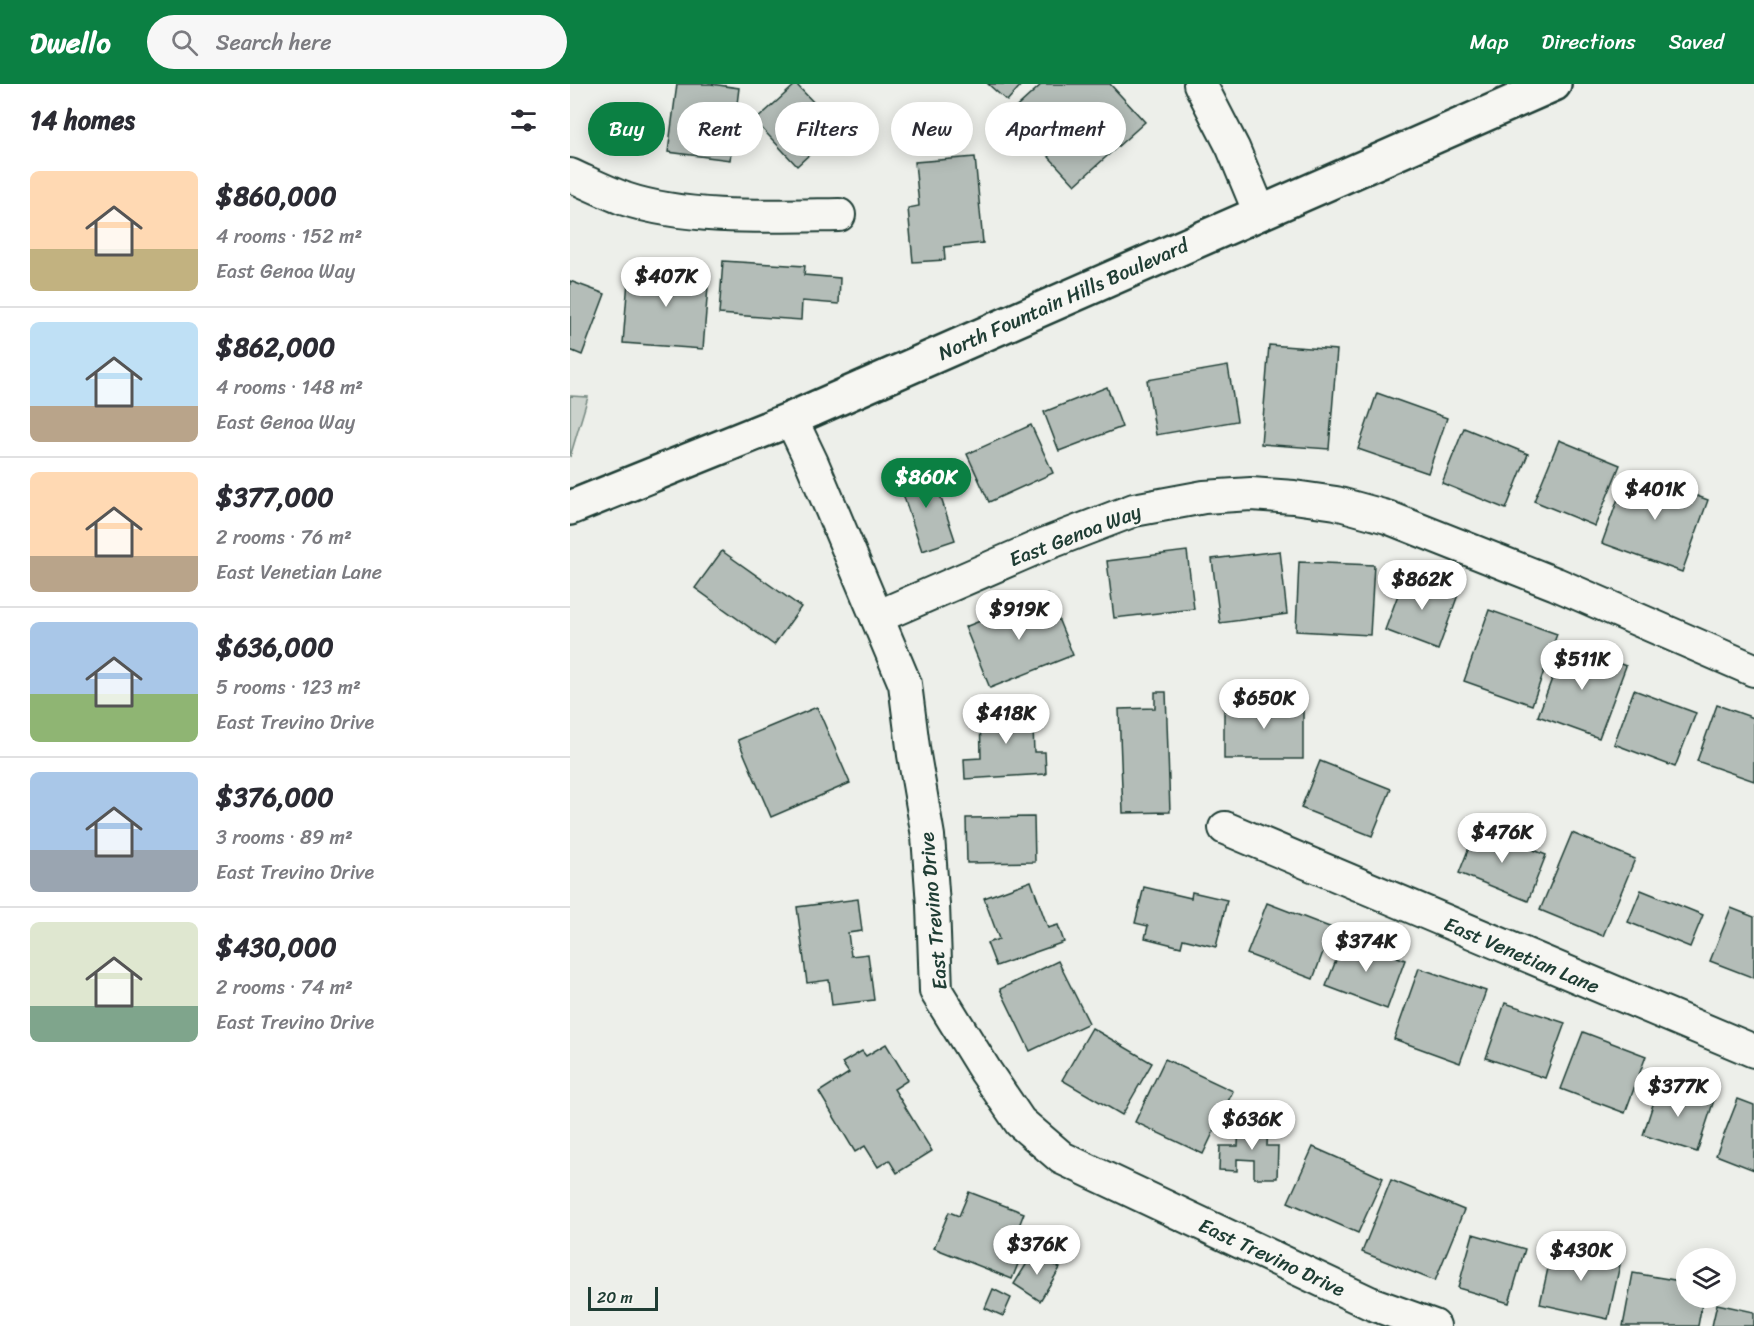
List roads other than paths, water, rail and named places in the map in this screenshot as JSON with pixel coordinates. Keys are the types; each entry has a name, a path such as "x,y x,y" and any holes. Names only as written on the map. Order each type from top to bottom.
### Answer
{"main road":[{"name":"North Fountain Hills Boulevard","path":"570,508 791,419 1554,84"}],"street":[{"path":"1200,84 1233,148 1260,213"},
{"path":"570,175 626,199 686,212 766,216 839,215"},
{"name":"East Trevino Drive","path":"791,419 905,684 927,836 933,905 936,991 1020,1122 1062,1158 1370,1303 1434,1326"},
{"name":"East Genoa Way","path":"877,617 1042,545 1134,510 1204,497 1251,494 1336,503 1387,517 1556,585 1754,669"},
{"name":"East Venetian Lane","path":"1225,828 1754,1052"}]}
